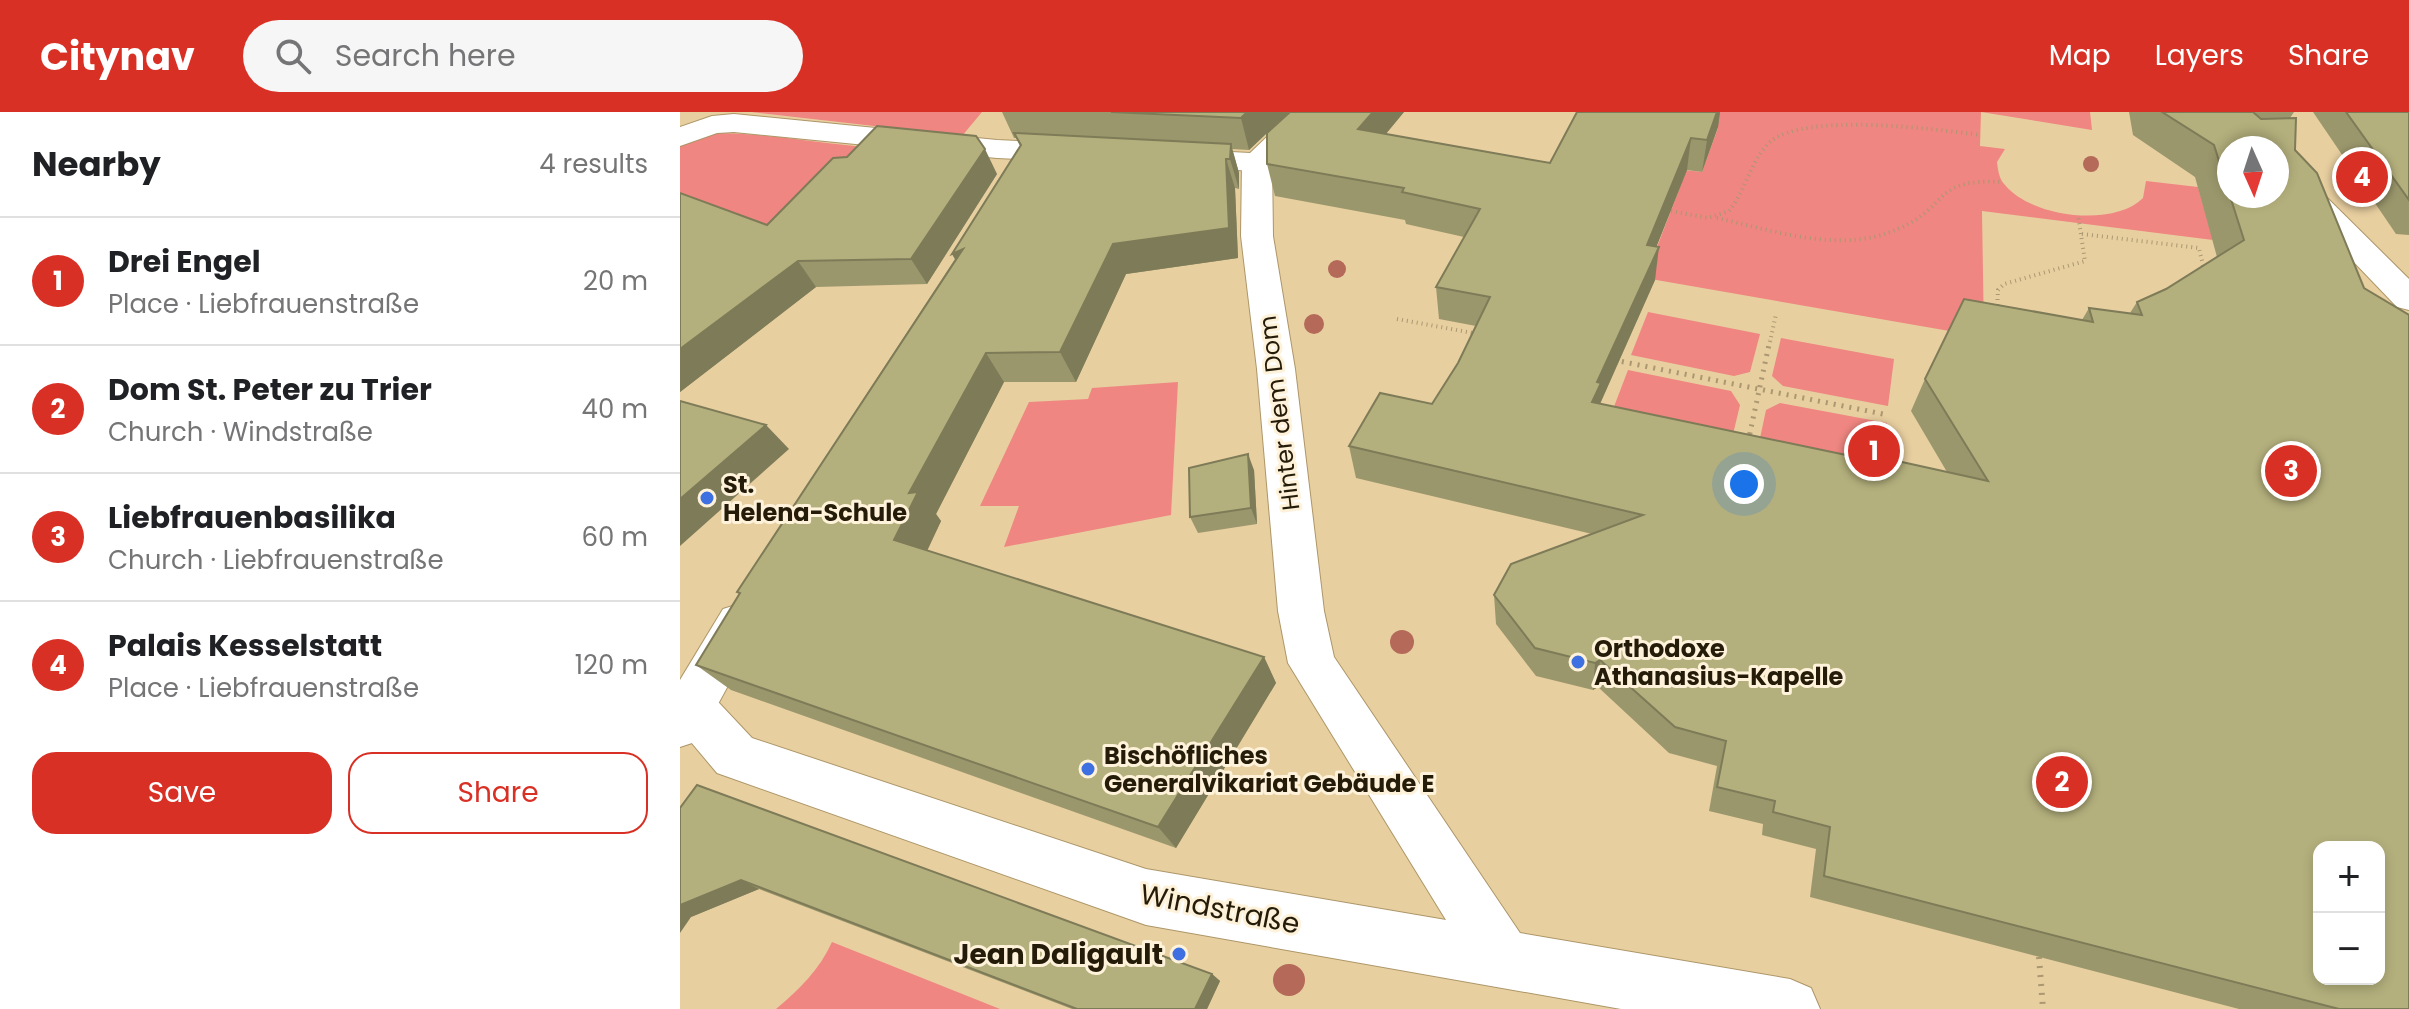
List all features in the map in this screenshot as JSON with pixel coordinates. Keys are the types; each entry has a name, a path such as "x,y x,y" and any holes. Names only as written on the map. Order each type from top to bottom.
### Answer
{"street":[{"path":"1150,157 1257,162 1310,112"},
{"path":"680,137 712,125 734,123 998,135 1104,154"},
{"path":"998,135 1017,173 1009,186"},
{"name":"Hinter dem Dom","path":"1257,162 1257,236 1276,369 1301,611 1312,663 1503,959"},
{"path":"2289,177 2409,299"},
{"path":"685,714 746,612"},
{"name":"Windstraße","path":"685,714 735,756 1146,897 1790,1009"}],"path":[{"path":"1716,217 1731,209 1758,154 1785,130 1860,122 1981,135"},
{"path":"1671,211 1716,217 1797,235 1849,239 1903,227 1946,189 1959,182 1980,179 2003,182"},
{"path":"1997,312 1998,290 2004,284 2085,261 2078,215"},
{"path":"2082,234 2199,248 2205,273"},
{"path":"1746,451 1776,314"},
{"path":"1397,319 1484,335"},
{"path":"1604,358 1888,415"},
{"path":"2039,957 2043,1009"}],"shaded area":[{"path":"751,112 982,112 962,136"},
{"path":"1703,112 1981,112 1980,146 2005,149 1997,162 2003,183 2033,205 2072,215 2093,216 2130,207 2143,198 2146,181 2198,187 2213,240 1982,211 1984,337 1645,278 1684,170 1702,172 1718,128"},
{"path":"1981,112 2090,112 2092,130"},
{"path":"713,133 892,149 769,262 680,214 680,144"},
{"path":"1648,312 1760,334 1750,372 1734,376 1631,355"},
{"path":"1781,338 1894,359 1888,406 1783,386 1772,376"},
{"path":"1628,370 1731,391 1740,405 1729,451 1607,425"},
{"path":"1178,382 1171,515 1004,547 1019,506 980,506 1029,402 1088,399 1092,388"},
{"path":"1780,403 1887,423 1882,483 1756,457 1766,410"},
{"path":"832,942 1000,1009 776,1009 808,978"}],"building":[{"path":"1111,112 1247,112 1241,118"},
{"path":"1290,112 1373,112 1358,129 1550,163 1577,112 1717,112 1707,140 1691,138 1647,245 1659,247 1597,382 1601,383 1592,402 1851,456 1852,451 1988,481 1925,379 1964,299 2093,322 2089,308 2142,315 2137,302 2166,289 2244,240 2234,208 2289,208 2289,136 2217,136 2217,155 2214,145 2162,112 2253,112 2261,119 2296,118 2295,150 2317,173 2364,288 2409,315 2409,1009 2339,1009 1824,876 1830,827 1773,812 1775,801 1717,787 1726,741 1675,727 1600,660 1595,663 1535,648 1494,595 1511,564 1643,515 1349,446 1380,393 1432,404 1458,363 1490,297 1436,287 1480,209 1402,192 1404,188 1267,164 1267,133"},
{"path":"2346,112 2409,112 2409,200"},
{"path":"877,126 976,136 985,149 911,259 798,261 680,349 680,193 767,225 833,158 847,157"},
{"path":"1014,133 1231,144 1230,159 1226,159 1229,228 1113,244 1060,352 986,353 909,493 918,492 894,540 1264,657 1158,827 696,665 740,593 737,592 963,249 952,254 1021,145"},
{"path":"680,401 766,425 680,499"},
{"path":"1248,454 1251,508 1190,517 1189,468"},
{"path":"697,785 1212,974 1195,1009 1077,1009 741,880 680,905 680,808"}],"place":[{"name":"Palais Kesselstatt","path":"2362,177"},
{"name":"Drei Engel","path":"1874,451"},
{"name":"Liebfrauenbasilika","path":"2291,471"},
{"name":"St. Helena-Schule","path":"707,498"},
{"name":"Orthodoxe Athanasius-Kapelle","path":"1578,662"},
{"name":"Bischöfliches Generalvikariat Gebäude E","path":"1088,769"},
{"name":"Dom St. Peter zu Trier","path":"2062,782"},
{"name":"Jean Daligault","path":"1179,954"}]}
